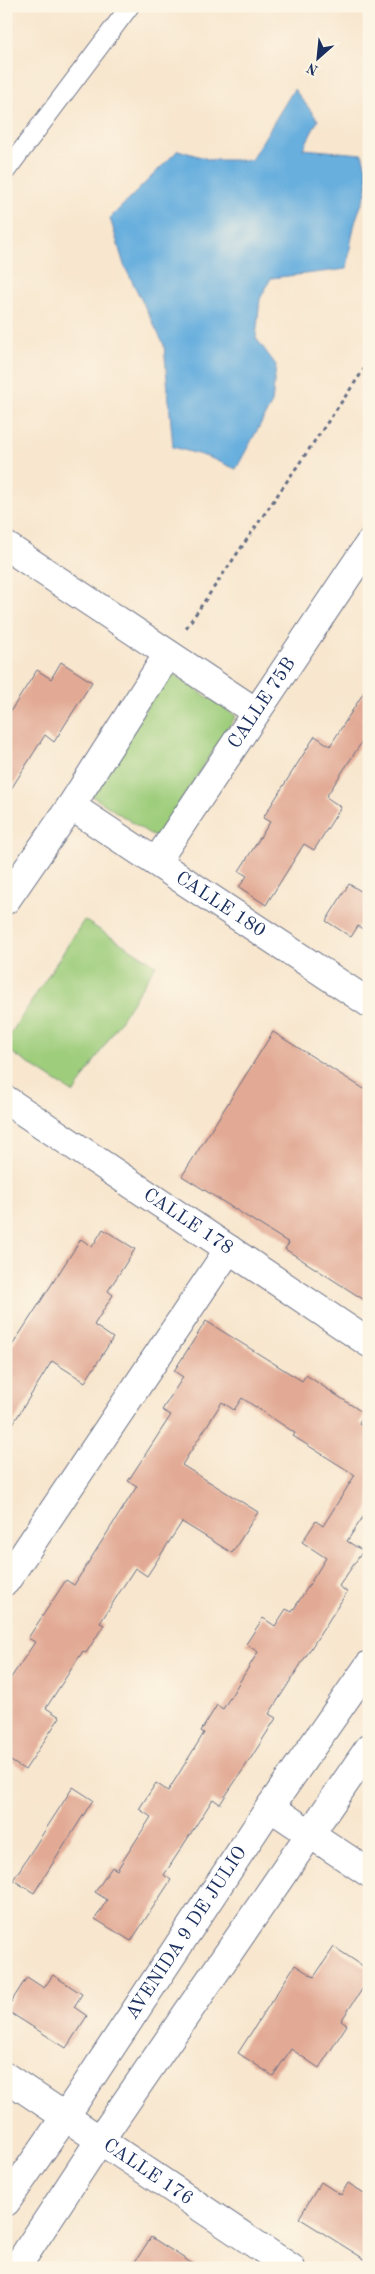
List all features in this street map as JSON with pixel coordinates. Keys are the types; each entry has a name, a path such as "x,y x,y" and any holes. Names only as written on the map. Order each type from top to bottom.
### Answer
{"street":[{"path":"6,546 256,712"},
{"name":"CALLE 75B","path":"156,862 256,712 364,561"},
{"path":"6,900 71,806 168,654"},
{"name":"CALLE 180","path":"71,806 369,1003"},
{"name":"CALLE 178","path":"6,1100 369,1343"},
{"path":"6,1581 228,1249"},
{"name":"AVENIDA 9 DE JULIO","path":"6,2202 65,2117 270,1807 369,1665"},
{"path":"16,2268 100,2140 369,1748"},
{"path":"270,1807 369,1873"},
{"name":"CALLE 176","path":"6,2077 291,2268"}],"lane":[{"path":"6,171 130,6"}],"path":[{"path":"168,654 369,362"}],"green space":[{"path":"170,672 236,716 156,838 89,794"},
{"path":"84,920 156,965 74,1093 6,1049 6,1041"}],"water":[{"path":"294,89 318,120 303,149 362,154 366,167 366,193 354,227 347,269 271,278 260,299 256,338 276,365 272,403 236,469 208,457 173,447 164,345 124,265 110,218 178,150 211,160 251,160"}],"building":[{"path":"61,662 92,682 54,742 45,735 6,797 6,718 37,670 51,679"},
{"path":"369,684 369,731 326,797 341,807 314,850 304,844 266,905 239,887 247,876 239,871 270,822 263,818 315,736 330,746"},
{"path":"349,884 369,896 369,933 358,926 351,937 326,921"},
{"path":"273,1032 369,1092 369,1303 285,1249 289,1243 182,1176"},
{"path":"103,1229 135,1249 108,1291 113,1295 94,1325 113,1338 85,1382 52,1361 6,1435 6,1355 81,1239 92,1247"},
{"path":"206,1321 302,1381 306,1375 365,1414 359,1423 369,1429 369,1508 347,1541 363,1551 339,1586 347,1592 269,1714 276,1718 251,1758 220,1804 213,1799 164,1875 171,1880 131,1941 95,1919 107,1900 95,1892 112,1867 117,1870 151,1817 139,1809 156,1783 168,1791 204,1733 201,1731 217,1705 223,1709 258,1652 246,1644 263,1618 275,1626 286,1609 292,1612 326,1558 302,1542 316,1521 323,1526 355,1475 293,1436 295,1433 242,1398 234,1410 222,1402 182,1465 258,1512 232,1553 182,1522 147,1576 135,1568 100,1623 104,1625 86,1653 83,1651 46,1708 60,1717 25,1770 6,1758 6,1685 35,1642 28,1638 66,1580 74,1585 137,1486 128,1481 171,1415 162,1410 183,1377 174,1371"},
{"path":"73,1787 93,1800 34,1893 13,1880"},
{"path":"334,1947 369,1970 369,1979 341,2021 347,2025 319,2068 291,2049 273,2076 238,2053 295,1965 314,1977"},
{"path":"53,1975 82,1994 74,2007 87,2016 66,2048 6,2010 27,1977 44,1988"},
{"path":"321,2182 341,2195 348,2183 369,2196 369,2262 299,2218"},
{"path":"151,2237 199,2268 131,2268"}]}
